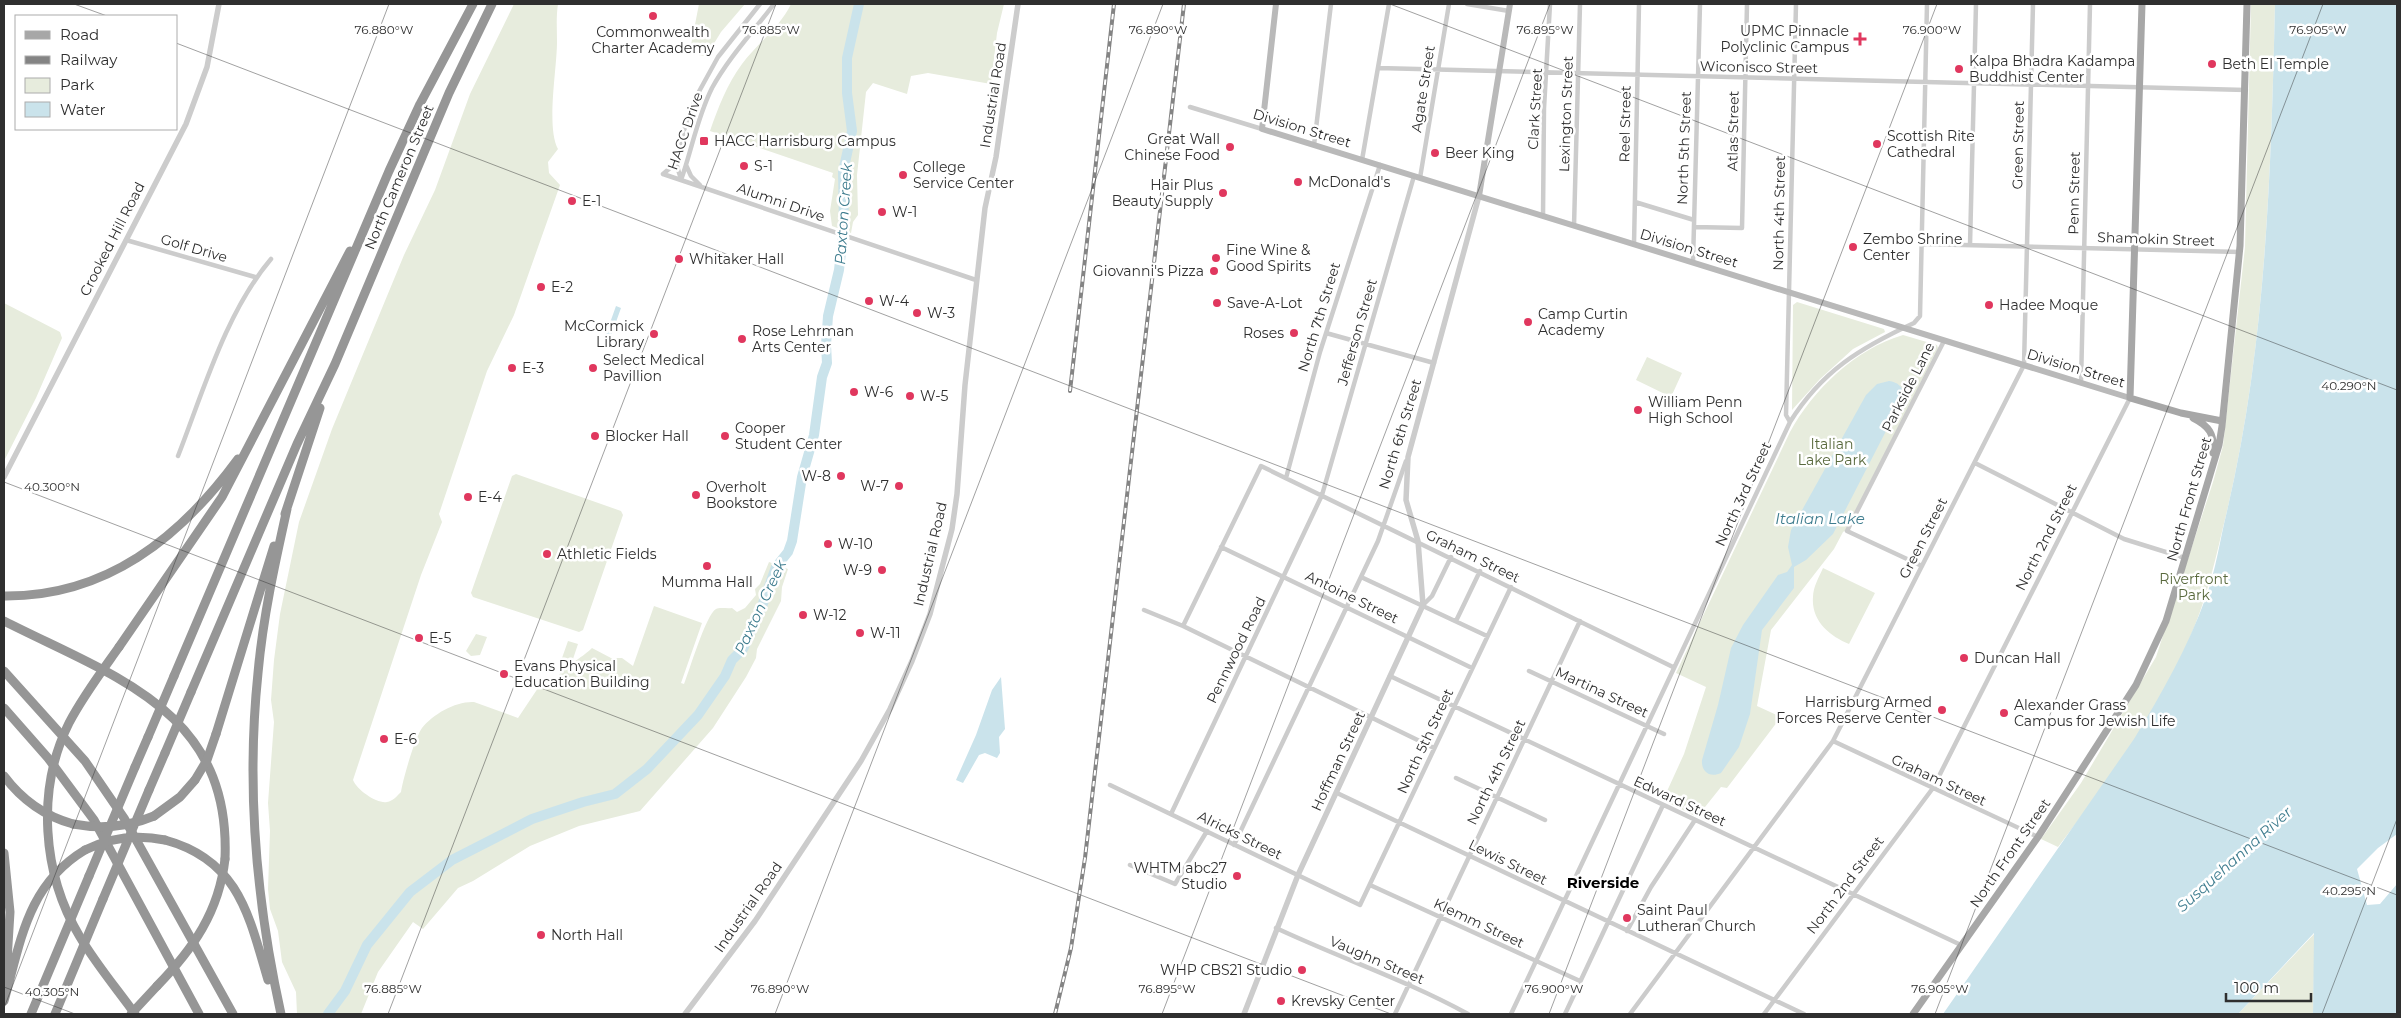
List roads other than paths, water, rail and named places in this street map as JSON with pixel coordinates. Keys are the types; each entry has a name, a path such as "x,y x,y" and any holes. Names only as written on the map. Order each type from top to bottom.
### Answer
{"highway":[{"name":"North Cameron Street","path":"376,199 420,104 473,4"},
{"name":"North Cameron Street","path":"335,364 449,93 492,4"},
{"path":"136,1014 86,947 68,916 56,880 48,828 50,788 60,745 82,701 214,510 258,430 376,199"},
{"path":"31,1014 376,199"},
{"path":"4,776 18,793 37,809 73,824 90,827 116,826 154,816 180,797 195,780 207,760 216,734 335,364"},
{"path":"55,1014 297,444 335,364"},
{"path":"4,596 37,594 66,589 106,575 142,555 166,539 202,504 227,474 258,430"},
{"path":"280,1014 259,895 253,824 252,776 255,699 261,643 287,509"},
{"path":"4,620 136,688 162,706 177,720 198,747 214,779 223,814 225,859 219,892 207,922 183,958 131,1014"},
{"path":"4,671 85,761 124,818 233,1014"},
{"path":"4,708 48,758 94,820 199,1014"},
{"path":"4,1001 25,926 35,899 58,869 85,850 102,842 129,836 165,840 188,848 207,859 234,886 248,913 280,1014"},
{"path":"4,853 10,912 9,946 4,992"}],"main road":[{"path":"1262,129 1276,4"},
{"name":"North 2nd Street","path":"2130,398 2142,4"},
{"name":"North Front Street","path":"1913,1014 2038,837 2136,686 2161,634 2213,458 2219,445 2240,252 2247,4"},
{"name":"North 6th Street","path":"1479,196 1509,7"},
{"name":"Division Street","path":"1262,129 2130,398 2181,413 2222,421"},
{"name":"Division Street","path":"2181,413 2210,430 2214,442 2213,458"}],"street":[{"name":"Crooked Hill Road","path":"4,477 192,108 207,68 219,4"},
{"name":"HACC Drive","path":"681,180 676,163 686,122 702,84 725,47 760,4"},
{"name":"HACC Drive","path":"681,180 697,126 714,85 734,53 774,4"},
{"name":"Industrial Road","path":"685,1014 755,921 861,761 890,709 919,644 930,614 952,529 976,280 985,208 996,157 1018,4"},
{"path":"1314,145 1331,4"},
{"path":"1362,160 1389,4"},
{"name":"Agate Street","path":"1417,177 1438,70 1448,4"},
{"path":"1467,4 1509,7"},
{"name":"Clark Street","path":"1543,216 1546,73 1550,4"},
{"name":"Lexington Street","path":"1574,226 1580,4"},
{"name":"Reel Street","path":"1634,244 1639,4"},
{"name":"North 5th Street","path":"1693,262 1700,4"},
{"name":"Atlas Street","path":"1694,227 1742,228 1747,4"},
{"name":"North 4th Street","path":"1790,422 1786,415 1796,4"},
{"name":"North 3rd Street","path":"1511,1014 1790,422 1810,395 1846,360 1914,323 1920,316 1927,4"},
{"path":"1970,245 1976,4"},
{"name":"Green Street","path":"1630,1014 1833,741 2024,365 2033,4"},
{"name":"Penn Street","path":"2081,383 2090,4"},
{"name":"Wiconisco Street","path":"1378,68 2246,90"},
{"name":"Division Street","path":"1190,107 1262,129"},
{"name":"Alumni Drive","path":"676,163 663,174 976,280"},
{"path":"686,165 691,176 703,188"},
{"name":"North 7th Street","path":"1286,478 1326,333 1380,165"},
{"name":"Jefferson Street","path":"1322,495 1365,344 1417,177"},
{"name":"North 6th Street","path":"1234,844 1385,525 1408,457 1479,196"},
{"path":"1635,202 1694,220"},
{"name":"Golf Drive","path":"126,240 255,277"},
{"name":"Shamokin Street","path":"1922,244 2240,252"},
{"path":"178,456 224,338 255,277 271,258"},
{"path":"1326,333 1434,363"},
{"name":"Parkside Lane","path":"1922,566 1847,531 1944,341"},
{"name":"North 2nd Street","path":"1764,1014 1933,788 2130,398"},
{"name":"Hoffman Street","path":"1408,457 1406,500 1418,541 1423,605"},
{"path":"1975,463 2124,539 2185,558"},
{"name":"Graham Street","path":"1221,547 1261,466 1480,571 1673,667"},
{"name":"Pennwood Road","path":"1170,814 1322,495"},
{"path":"1183,626 1221,547"},
{"name":"Antoine Street","path":"1221,547 1472,668"},
{"name":"Hoffman Street","path":"1276,928 1298,875 1423,605 1432,596 1451,557"},
{"path":"1456,621 1480,571"},
{"path":"1362,576 1487,636"},
{"name":"North 5th Street","path":"1360,906 1511,587"},
{"path":"1144,610 1183,626 1434,748"},
{"name":"North 4th Street","path":"1395,1014 1580,621"},
{"name":"Martina Street","path":"1530,671 1664,734"},
{"name":"Edward Street","path":"1390,676 1961,945"},
{"name":"Graham Street","path":"1833,741 1884,767 2038,837"},
{"path":"1456,778 1545,820"},
{"name":"Alricks Street","path":"1110,785 1360,906"},
{"name":"Lewis Street","path":"1337,793 1804,1014"},
{"path":"1564,1014 1663,805"},
{"path":"1627,931 1651,887 1694,820"},
{"path":"1130,865 1175,884 1207,832"},
{"name":"Klemm Street","path":"1370,885 1580,981"},
{"path":"1244,1014 1276,928"},
{"name":"Vaughn Street","path":"1276,928 1314,946 1373,968 1468,1014"}],"water":[{"name":"Susquehanna River","path":"2275,4 2397,4 2397,834 2378,848 2357,869 2367,905 2380,904 2397,884 2397,1014 2313,1014 2314,933 2238,1014 1943,1014 2134,739 2183,652 2209,587 2218,554 2240,449 2258,322 2268,195"},
{"path":"616,306 621,308 611,336 606,334"},
{"name":"Italian Lake","path":"1889,381 1900,386 1903,391 1903,398 1833,534 1806,560 1794,567 1794,588 1762,630 1750,714 1739,747 1721,773 1713,775 1707,773 1703,768 1702,760 1718,705 1731,648 1743,625 1778,575 1787,572 1792,565 1788,547 1791,530 1866,395 1877,384"},
{"path":"1001,677 1005,729 999,737 1000,753 997,758 985,753 979,755 963,783 956,780 976,735 992,690"}],"waterway":[{"name":"Paxton Creek","path":"328,1014 345,991 367,945 410,892 452,860 532,819 583,802 615,794 647,769 698,715 725,676 732,660 743,649 761,609 776,567 788,552 792,541 802,477 814,435 822,377 827,363 828,316 839,270 844,226 843,172 852,131 847,93 847,58 859,4"}],"railway":[{"path":"1070,391 1114,4"},
{"path":"1055,1014 1071,948 1085,858 1184,4"}],"place":[{"name":"Commonwealth Charter Academy","path":"653,16"},
{"name":"UPMC Pinnacle Polyclinic Campus","path":"1860,39"},
{"name":"Beth El Temple","path":"2212,64"},
{"name":"Kalpa Bhadra Kadampa Buddhist Center","path":"1959,69"},
{"name":"HACC Harrisburg Campus","path":"704,141"},
{"name":"Scottish Rite Cathedral","path":"1877,144"},
{"name":"Great Wall Chinese Food","path":"1230,147"},
{"name":"Beer King","path":"1435,153"},
{"name":"S-1","path":"744,166"},
{"name":"College Service Center","path":"903,175"},
{"name":"McDonald's","path":"1298,182"},
{"name":"Hair Plus Beauty Supply","path":"1223,193"},
{"name":"E-1","path":"572,201"},
{"name":"W-1","path":"882,212"},
{"name":"Zembo Shrine Center","path":"1853,247"},
{"name":"Fine Wine & Good Spirits","path":"1216,258"},
{"name":"Whitaker Hall","path":"679,259"},
{"name":"Giovanni's Pizza","path":"1214,271"},
{"name":"E-2","path":"541,287"},
{"name":"W-4","path":"869,301"},
{"name":"Save-A-Lot","path":"1217,303"},
{"name":"Hadee Moque","path":"1989,305"},
{"name":"W-3","path":"917,313"},
{"name":"Camp Curtin Academy","path":"1528,322"},
{"name":"Roses","path":"1294,333"},
{"name":"McCormick Library","path":"654,334"},
{"name":"Rose Lehrman Arts Center","path":"742,339"},
{"name":"E-3","path":"512,368"},
{"name":"Select Medical Pavillion","path":"593,368"},
{"name":"W-6","path":"854,392"},
{"name":"W-5","path":"910,396"},
{"name":"William Penn High School","path":"1638,410"},
{"name":"Blocker Hall","path":"595,436"},
{"name":"Cooper Student Center","path":"725,436"},
{"name":"W-8","path":"841,476"},
{"name":"W-7","path":"899,486"},
{"name":"Overholt Bookstore","path":"696,495"},
{"name":"E-4","path":"468,497"},
{"name":"W-10","path":"828,544"},
{"name":"Athletic Fields","path":"547,554"},
{"name":"Mumma Hall","path":"707,566"},
{"name":"W-9","path":"882,570"},
{"name":"W-12","path":"803,615"},
{"name":"W-11","path":"860,633"},
{"name":"E-5","path":"419,638"},
{"name":"Duncan Hall","path":"1964,658"},
{"name":"Evans Physical Education Building","path":"504,674"},
{"name":"Harrisburg Armed Forces Reserve Center","path":"1942,710"},
{"name":"Alexander Grass Campus for Jewish Life","path":"2004,713"},
{"name":"E-6","path":"384,739"},
{"name":"WHTM abc27 Studio","path":"1237,876"},
{"name":"Saint Paul Lutheran Church","path":"1627,918"},
{"name":"North Hall","path":"541,935"},
{"name":"WHP CBS21 Studio","path":"1302,970"},
{"name":"Krevsky Center","path":"1281,1001"}],"district":[{"name":"Riverside","path":"1603,882"}],"park label":[{"name":"Italian Lake Park","path":"1832,452"},
{"name":"Riverfront Park","path":"2194,588"}]}
